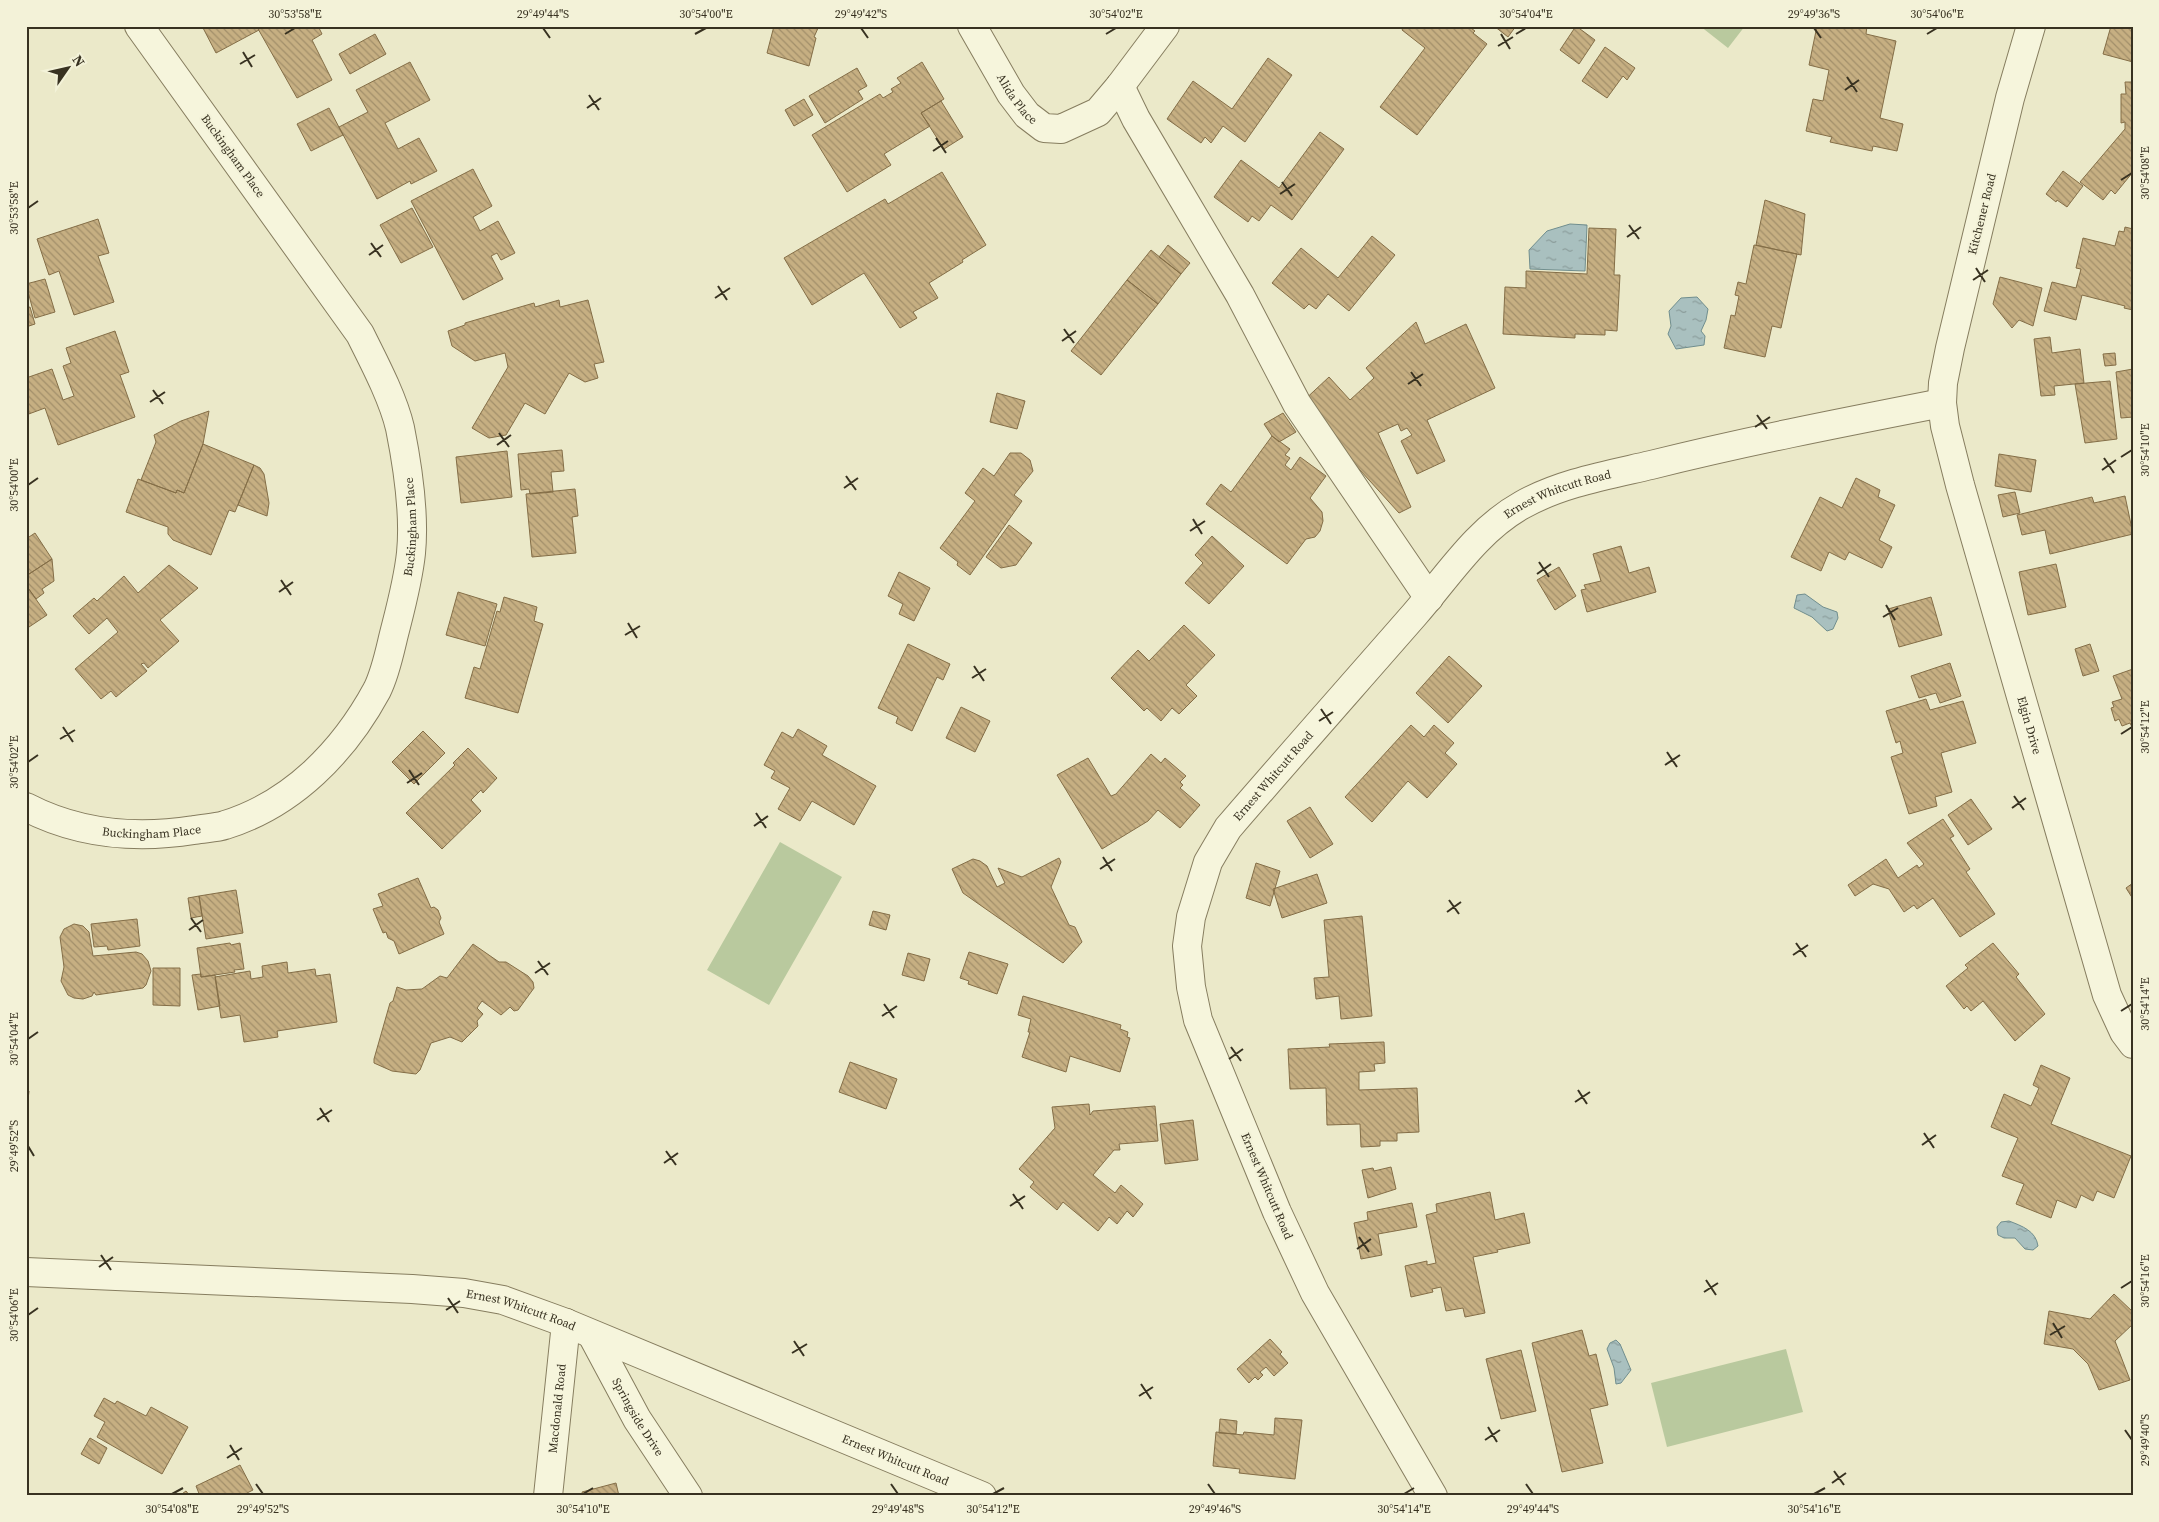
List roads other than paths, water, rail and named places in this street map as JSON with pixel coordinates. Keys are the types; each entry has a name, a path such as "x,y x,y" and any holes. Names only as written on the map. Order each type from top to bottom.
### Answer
{"street":[{"name":"Buckingham Place","path":"26,807 74,826 104,832 139,835 172,834 225,825 254,813 284,797 307,781 333,755 378,688 405,592 411,552 408,480 399,426 378,370 360,334 139,26"},
{"name":"Alida Place","path":"972,26 1011,94 1027,115 1044,128 1061,129 1098,112 1120,86 1164,26"},
{"name":"Kitchener Road","path":"1942,403 1952,338 2010,98 2031,26"},
{"path":"1120,86 1136,119 1258,327 1297,404 1428,598"},
{"name":"Ernest Whitcutt Road","path":"1433,1496 1316,1292 1277,1212 1198,1020 1191,987 1187,946 1191,917 1208,862 1228,828 1469,549 1496,522 1522,505 1557,490 1589,480 1741,443 1942,403"},
{"name":"Elgin Drive","path":"1942,403 1945,426 1960,485 2107,995 2124,1032 2133,1044"},
{"name":"Ernest Whitcutt Road","path":"26,1272 464,1292 504,1300 566,1323 982,1496"},
{"name":"Macdonald Road","path":"548,1496 566,1323"},
{"name":"Springside Drive","path":"592,1335 637,1419 688,1496"}],"water":[{"path":"1570,224 1587,225 1585,271 1530,269 1529,250 1547,231"},
{"path":"1697,297 1708,309 1701,331 1705,336 1704,345 1676,349 1668,334 1671,326 1669,311 1681,298"},
{"path":"1805,594 1823,607 1837,612 1838,618 1833,629 1827,631 1812,617 1794,608 1797,595"},
{"path":"2009,1221 2031,1233 2038,1246 2033,1250 2025,1249 2015,1238 2004,1238 1998,1235 1997,1227 2001,1222"},
{"path":"1616,1340 1620,1344 1631,1370 1621,1383 1616,1384 1614,1368 1607,1349 1610,1343"}]}
